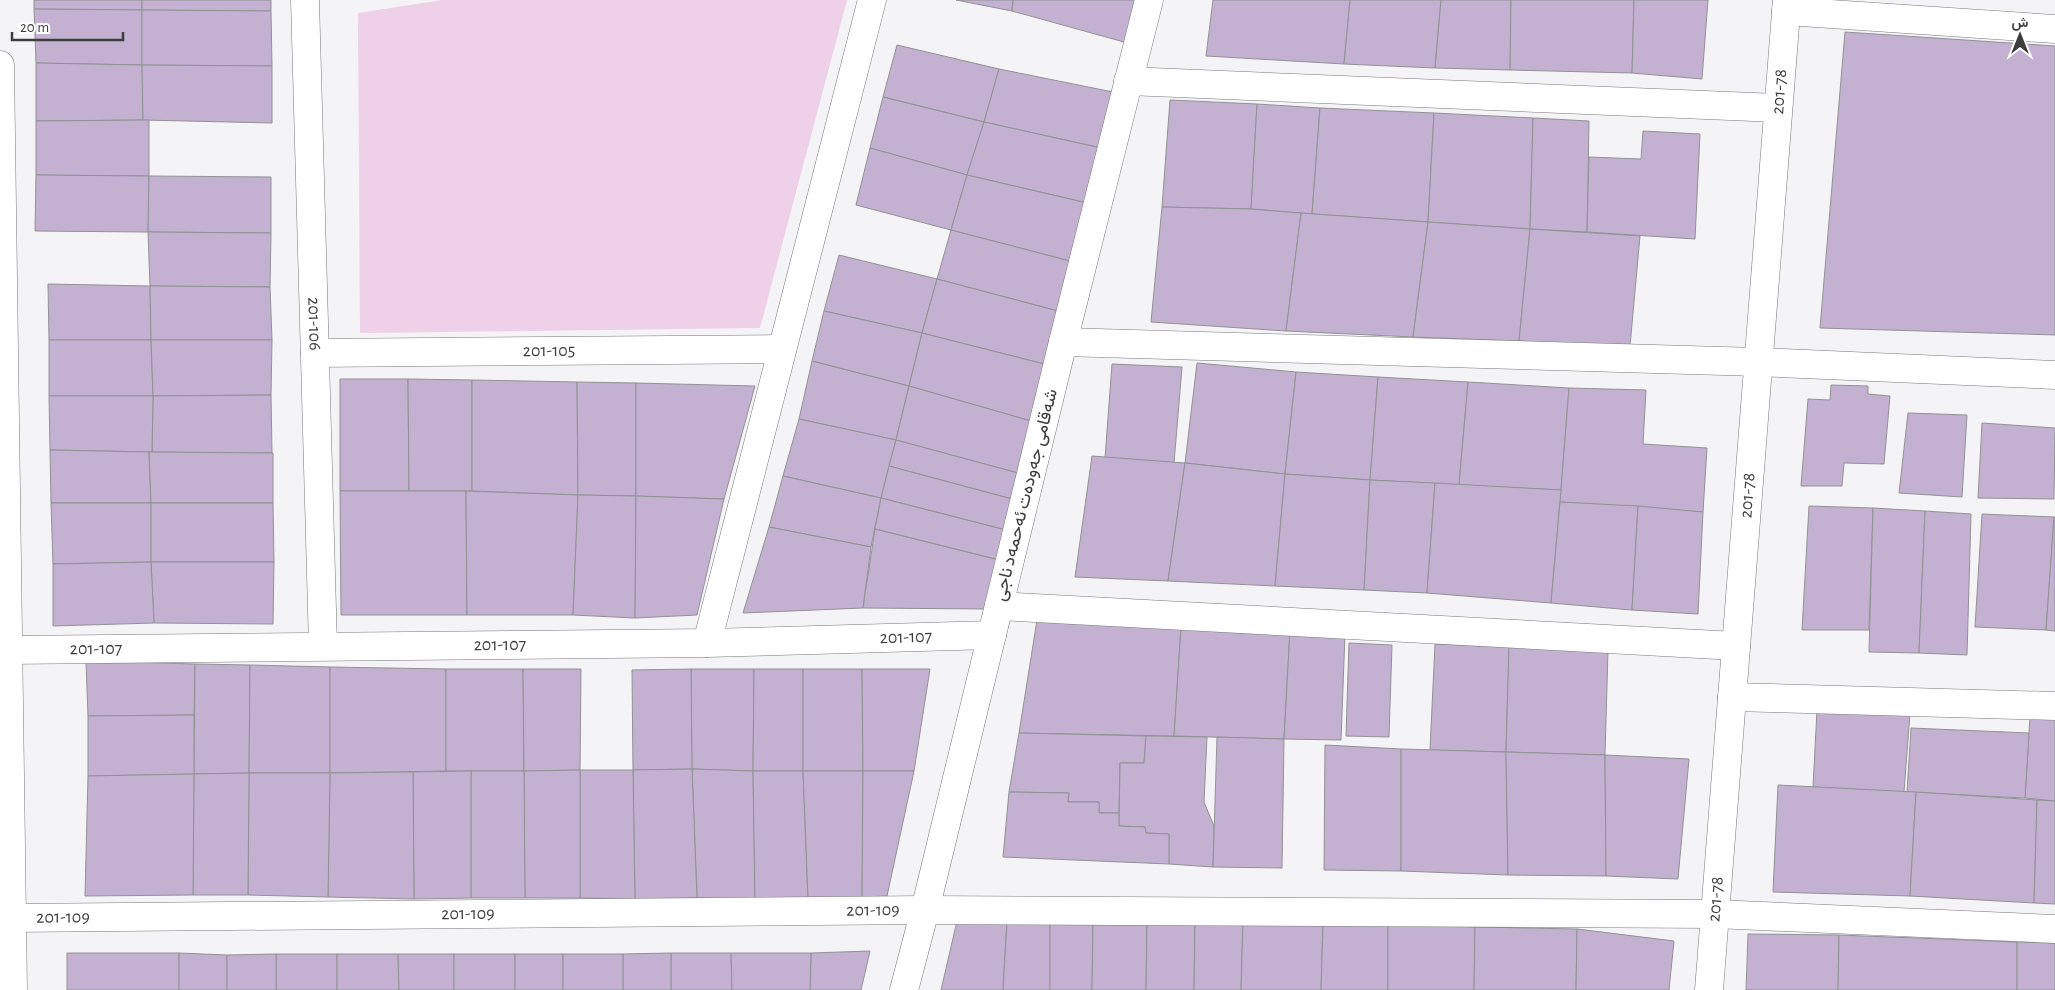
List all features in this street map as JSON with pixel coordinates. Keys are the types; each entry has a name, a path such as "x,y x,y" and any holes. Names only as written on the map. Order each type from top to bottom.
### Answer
{"street":[{"name":"201-106","path":"305,0 323,646"},
{"path":"708,643 872,0"},
{"name":"شەقامی جەودەت ئەحمەد ناجی","path":"904,990 1149,0"},
{"path":"1786,6 2055,29"},
{"name":"201-78","path":"1709,990 1786,6"},
{"path":"0,65 13,990"},
{"path":"1128,81 1778,108"},
{"path":"1063,342 1758,362 2055,375"},
{"name":"201-105","path":"315,353 782,349"},
{"path":"999,606 1736,646"},
{"name":"201-107","path":"8,650 708,643 992,635"},
{"path":"1732,698 2055,706"},
{"name":"201-109","path":"12,918 925,910 1716,914 2055,929"}],"shaded area":[{"path":"442,0 847,0 760,328 360,333 358,13"}],"building":[{"path":"34,0 142,0 142,10 34,9"},
{"path":"142,0 271,0 271,11 142,10"},
{"path":"956,0 1013,0 1012,11"},
{"path":"1013,0 1143,0 1135,45 1012,11"},
{"path":"1213,0 1350,0 1344,64 1206,56"},
{"path":"1350,0 1441,0 1435,68 1344,64"},
{"path":"1441,0 1511,0 1510,70 1435,68"},
{"path":"1511,0 1634,0 1632,73 1510,70"},
{"path":"1634,0 1708,0 1702,79 1632,73"},
{"path":"34,9 142,10 142,65 36,63"},
{"path":"142,10 271,11 272,66 142,65"},
{"path":"1845,32 2055,46 2055,335 1820,328"},
{"path":"897,45 999,69 984,122 883,97"},
{"path":"36,63 142,65 143,120 36,121"},
{"path":"142,65 272,66 272,123 143,120"},
{"path":"999,69 1113,92 1101,148 984,122"},
{"path":"883,97 984,122 967,175 870,148"},
{"path":"1170,100 1257,104 1251,209 1162,207"},
{"path":"1257,104 1320,108 1312,214 1251,209"},
{"path":"1320,108 1434,113 1428,222 1312,214"},
{"path":"1434,113 1533,118 1530,229 1428,222"},
{"path":"1533,118 1589,121 1587,232 1530,229"},
{"path":"149,120 149,176 36,175 36,121"},
{"path":"984,122 1101,148 1087,203 967,175"},
{"path":"1643,131 1700,134 1695,239 1587,232 1589,157 1641,159"},
{"path":"870,148 967,175 951,230 856,205"},
{"path":"36,175 149,176 148,232 35,231"},
{"path":"967,175 1087,203 1070,261 951,230"},
{"path":"149,176 271,177 271,233 148,232"},
{"path":"1162,207 1251,209 1301,213 1286,331 1151,322"},
{"path":"1301,213 1428,222 1413,337 1286,331"},
{"path":"1428,222 1530,229 1519,341 1413,337"},
{"path":"1530,229 1640,236 1630,346 1519,341"},
{"path":"951,230 1070,261 1058,311 937,279"},
{"path":"148,232 271,233 270,287 150,286"},
{"path":"839,255 937,279 922,333 824,311"},
{"path":"937,279 1058,311 1044,364 922,333"},
{"path":"48,284 150,286 151,340 49,340"},
{"path":"150,286 270,287 272,340 151,340"},
{"path":"824,311 922,333 909,386 812,361"},
{"path":"922,333 1044,364 1031,421 909,386"},
{"path":"49,340 151,340 153,396 49,396"},
{"path":"151,340 272,340 271,395 153,396"},
{"path":"812,361 909,386 896,440 799,419"},
{"path":"1197,363 1296,372 1285,474 1185,463"},
{"path":"1112,364 1182,367 1174,463 1105,458"},
{"path":"1296,372 1378,377 1370,480 1285,474"},
{"path":"1378,377 1468,382 1459,485 1370,480"},
{"path":"340,379 408,379 409,491 340,491"},
{"path":"408,379 472,380 472,491 409,491"},
{"path":"472,380 577,382 578,495 472,491"},
{"path":"577,382 636,383 636,496 578,495"},
{"path":"1468,382 1569,388 1561,490 1459,485"},
{"path":"636,383 755,386 724,499 636,496"},
{"path":"1831,385 1868,386 1868,394 1890,396 1884,464 1844,463 1842,486 1801,486 1808,399 1830,400"},
{"path":"909,386 1031,421 1018,473 896,440"},
{"path":"1569,388 1646,390 1643,444 1707,448 1703,512 1560,502"},
{"path":"271,395 272,453 152,452 153,396"},
{"path":"49,396 153,396 152,452 50,450"},
{"path":"1908,413 1967,415 1962,497 1899,493"},
{"path":"799,419 896,440 881,498 783,476"},
{"path":"1982,423 2055,428 2054,499 1978,498"},
{"path":"896,440 1018,473 1012,499 889,466"},
{"path":"50,450 149,452 151,503 51,503"},
{"path":"149,452 273,453 273,503 151,503"},
{"path":"1092,456 1185,463 1168,581 1075,577"},
{"path":"1185,463 1285,474 1275,586 1168,581"},
{"path":"889,466 1012,499 1006,530 881,498"},
{"path":"1285,474 1370,480 1364,590 1275,586"},
{"path":"783,476 881,498 871,547 769,527"},
{"path":"1370,480 1435,483 1427,593 1364,590"},
{"path":"1435,483 1561,490 1551,603 1427,593"},
{"path":"340,491 466,491 467,615 341,615"},
{"path":"466,491 578,495 573,615 467,615"},
{"path":"578,495 636,496 635,618 573,615"},
{"path":"636,496 724,499 697,615 635,618"},
{"path":"881,498 1006,530 999,560 875,529"},
{"path":"1560,502 1638,506 1632,610 1551,603"},
{"path":"51,503 151,503 151,562 53,564"},
{"path":"151,503 273,503 274,562 151,562"},
{"path":"1638,506 1703,512 1698,614 1632,610"},
{"path":"1809,506 1873,508 1869,630 1802,630"},
{"path":"1873,508 1925,511 1919,653 1869,652"},
{"path":"1925,511 1971,514 1967,655 1919,653"},
{"path":"1982,514 2054,517 2046,630 1975,627"},
{"path":"2055,517 2055,631 2046,630"},
{"path":"769,527 871,547 863,608 743,613"},
{"path":"875,529 999,560 989,609 863,608"},
{"path":"151,562 274,562 273,624 154,623"},
{"path":"151,562 154,623 53,626 53,564"},
{"path":"1037,620 1181,627 1174,736 1019,733"},
{"path":"1181,627 1290,630 1284,739 1174,736"},
{"path":"1290,630 1345,634 1341,740 1284,739"},
{"path":"1349,643 1392,645 1389,737 1346,736"},
{"path":"1435,644 1509,647 1506,752 1430,750"},
{"path":"1509,647 1608,651 1605,755 1506,752"},
{"path":"86,661 195,664 194,715 88,716"},
{"path":"195,664 250,665 249,773 194,774"},
{"path":"250,665 330,667 330,773 249,773"},
{"path":"330,667 446,669 446,771 330,773"},
{"path":"446,669 523,669 524,771 446,771"},
{"path":"523,669 581,669 580,770 524,771"},
{"path":"691,669 754,669 753,771 692,769"},
{"path":"691,669 692,769 633,770 632,670"},
{"path":"754,669 803,669 803,771 753,771"},
{"path":"803,669 862,669 863,771 803,771"},
{"path":"862,669 930,669 914,771 863,771"},
{"path":"1817,710 1910,713 1904,792 1813,787"},
{"path":"194,715 194,774 88,776 88,716"},
{"path":"2030,716 2055,717 2055,801 2025,798"},
{"path":"1911,728 2029,733 2025,798 1907,792"},
{"path":"1019,733 1146,736 1144,763 1120,763 1119,813 1099,813 1099,802 1068,802 1069,793 1009,792"},
{"path":"1146,736 1207,737 1204,802 1214,826 1213,867 1169,864 1169,834 1146,833 1145,827 1119,826 1120,763 1144,763"},
{"path":"1217,737 1284,739 1282,868 1213,867"},
{"path":"1325,745 1401,749 1401,871 1324,870"},
{"path":"1401,749 1506,752 1508,875 1401,871"},
{"path":"1506,752 1605,755 1606,876 1508,875"},
{"path":"1605,755 1689,759 1678,879 1606,876"},
{"path":"692,769 753,771 755,900 697,898"},
{"path":"692,769 697,898 635,899 633,770"},
{"path":"580,770 633,770 635,899 580,898"},
{"path":"580,770 580,898 525,898 524,771"},
{"path":"471,771 524,771 525,898 471,898"},
{"path":"471,771 471,898 414,899 413,772"},
{"path":"753,771 803,771 808,898 755,900"},
{"path":"803,771 863,771 862,897 808,898"},
{"path":"863,771 914,771 887,896 862,897"},
{"path":"413,772 414,899 328,897 330,773"},
{"path":"249,773 330,773 328,897 248,895"},
{"path":"249,773 248,895 193,895 194,774"},
{"path":"194,774 193,895 85,896 88,776"},
{"path":"1778,785 1916,792 1910,896 1773,892"},
{"path":"1009,792 1069,793 1068,802 1099,802 1099,813 1119,813 1119,826 1145,827 1146,833 1169,834 1169,864 1003,857"},
{"path":"1916,792 2037,800 2034,903 1910,896"},
{"path":"2037,800 2055,801 2055,904 2034,903"},
{"path":"957,921 1007,921 1003,990 941,990"},
{"path":"1007,921 1050,922 1050,990 1003,990"},
{"path":"1050,922 1093,922 1092,990 1050,990"},
{"path":"1093,922 1147,922 1146,990 1092,990"},
{"path":"1147,922 1195,922 1194,990 1146,990"},
{"path":"1195,922 1243,922 1241,990 1194,990"},
{"path":"1243,922 1323,924 1321,990 1241,990"},
{"path":"1323,924 1388,924 1388,990 1321,990"},
{"path":"1388,924 1475,927 1474,990 1388,990"},
{"path":"1475,927 1577,929 1576,990 1474,990"},
{"path":"1577,929 1674,941 1669,990 1576,990"},
{"path":"1748,934 1839,935 1838,990 1746,990"},
{"path":"1839,935 2017,942 2017,990 1838,990"},
{"path":"2017,942 2055,943 2055,990 2017,990"},
{"path":"870,951 861,990 810,990 811,953"},
{"path":"67,953 179,953 179,990 67,990"},
{"path":"179,953 227,955 227,990 179,990"},
{"path":"671,953 731,953 732,990 671,990"},
{"path":"671,953 671,990 623,990 623,954"},
{"path":"731,953 811,953 810,990 732,990"},
{"path":"276,954 337,954 337,990 276,990"},
{"path":"276,954 276,990 227,990 227,955"},
{"path":"337,954 398,954 399,990 337,990"},
{"path":"398,954 454,954 454,990 399,990"},
{"path":"454,954 515,954 515,990 454,990"},
{"path":"515,954 563,954 563,990 515,990"},
{"path":"563,954 623,954 623,990 563,990"}]}
